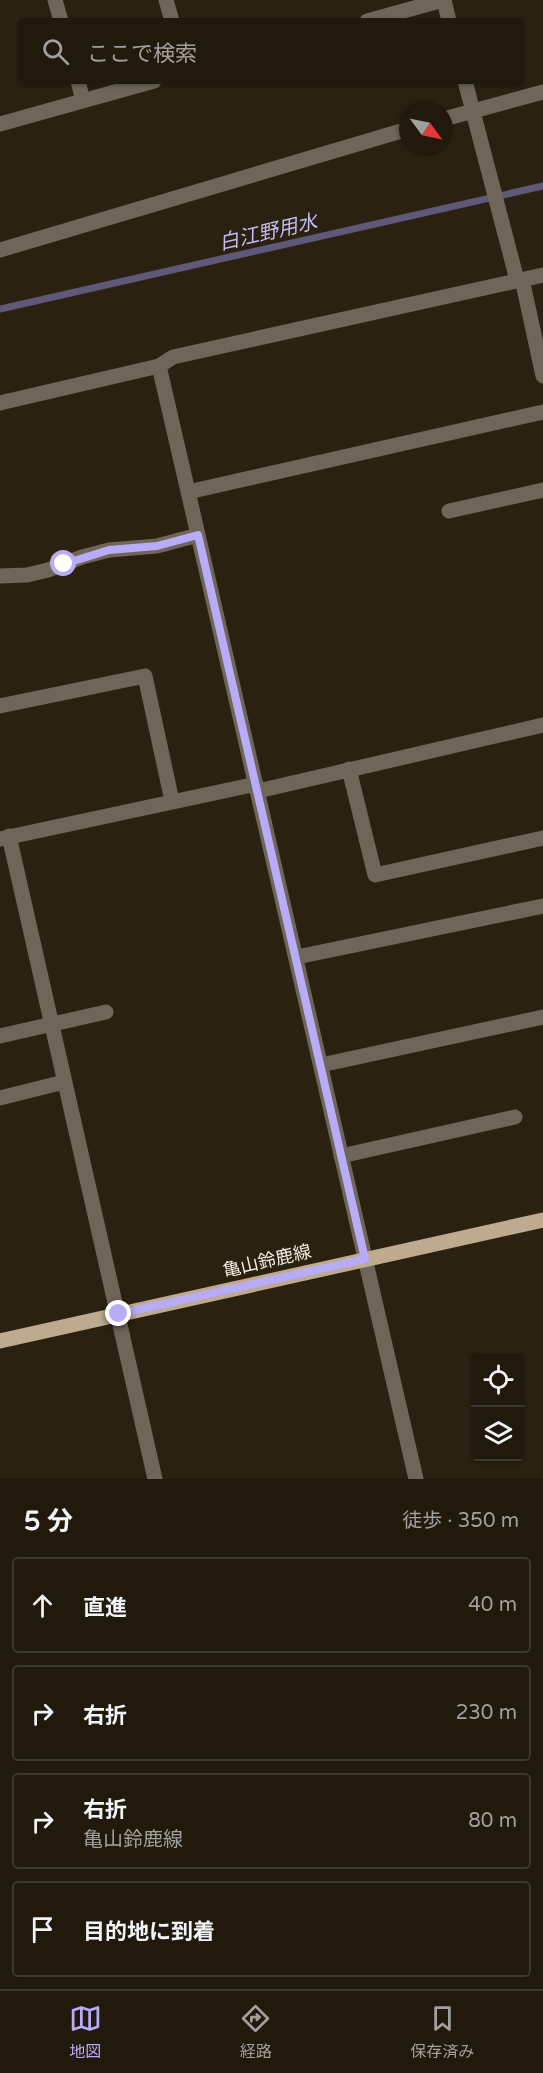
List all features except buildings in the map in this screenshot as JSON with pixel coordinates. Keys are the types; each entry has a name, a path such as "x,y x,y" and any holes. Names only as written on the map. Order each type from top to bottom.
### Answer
{"main road":[{"name":"亀山鈴鹿線","path":"0,1341 543,1220"}],"street":[{"path":"55,0 60,18"},
{"path":"166,0 171,18"},
{"path":"378,18 443,0 448,18"},
{"path":"79,84 83,101"},
{"path":"0,124 142,84"},
{"path":"466,84 520,280 543,376"},
{"path":"453,116 543,92"},
{"path":"0,250 399,132"},
{"path":"0,403 159,366 172,357 543,275"},
{"path":"159,366 416,1479"},
{"path":"188,492 543,412"},
{"path":"449,511 543,489"},
{"path":"0,576 27,575 109,550 157,546 198,535"},
{"path":"0,706 145,676 172,801"},
{"path":"155,1479 51,1024 3,834 349,769 543,724"},
{"path":"349,769 375,875 543,838"},
{"path":"297,957 543,906"},
{"path":"0,1036 105,1012"},
{"path":"321,1065 543,1017"},
{"path":"0,1098 64,1082"},
{"path":"341,1156 515,1117"}],"waterway":[{"name":"白江野用水","path":"0,309 543,186"}],"route":[{"path":"64,564 109,550 157,546 198,535 365,1259 119,1314"}]}
